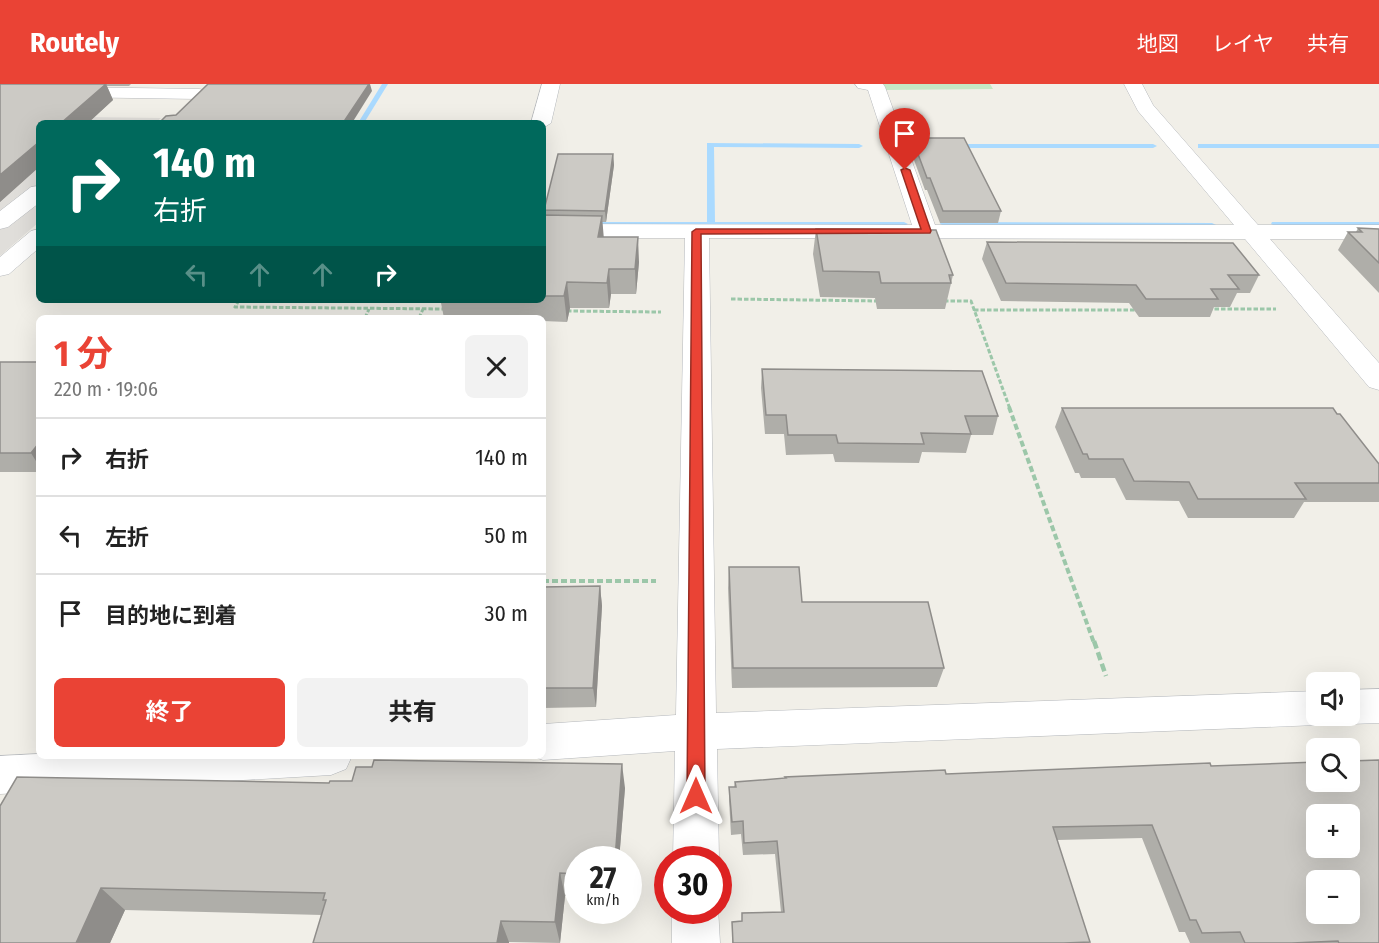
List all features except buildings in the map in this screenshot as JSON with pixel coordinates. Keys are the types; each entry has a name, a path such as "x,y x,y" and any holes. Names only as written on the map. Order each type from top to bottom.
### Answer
{"street":[{"path":"0,91 10,84"},
{"path":"542,120 551,84"},
{"path":"1133,84 1145,107 1379,381"},
{"path":"870,86 926,231"},
{"path":"0,91 204,89"},
{"path":"178,113 204,89"},
{"path":"0,222 36,194"},
{"path":"546,231 1379,232"},
{"path":"696,232 696,846"},
{"path":"0,269 36,239"},
{"path":"1360,707 1379,706"},
{"path":"546,742 696,732 1306,708"},
{"path":"0,775 279,759"},
{"path":"696,924 696,943"}],"path":[{"path":"565,311 887,301"},
{"path":"935,301 971,302 1121,716"},
{"path":"237,303 235,307 446,309"},
{"path":"366,315 369,309"},
{"path":"420,315 423,309"},
{"path":"1199,309 1317,309"},
{"path":"974,310 1140,310"},
{"path":"546,581 697,581"}],"shaded area":[{"path":"0,116 161,118 159,120 36,120 36,225 0,256"}],"green space":[{"path":"882,84 990,84 993,89 885,90"}],"waterway":[{"path":"363,120 385,84"},
{"path":"711,224 710,145 859,146"},
{"path":"954,146 1153,146"},
{"path":"1201,146 1379,146"},
{"path":"586,224 711,224"},
{"path":"711,224 904,224"},
{"path":"944,224 1212,225"},
{"path":"1275,224 1379,224"}],"route":[{"path":"696,796 696,232 926,231 905,170"}]}
